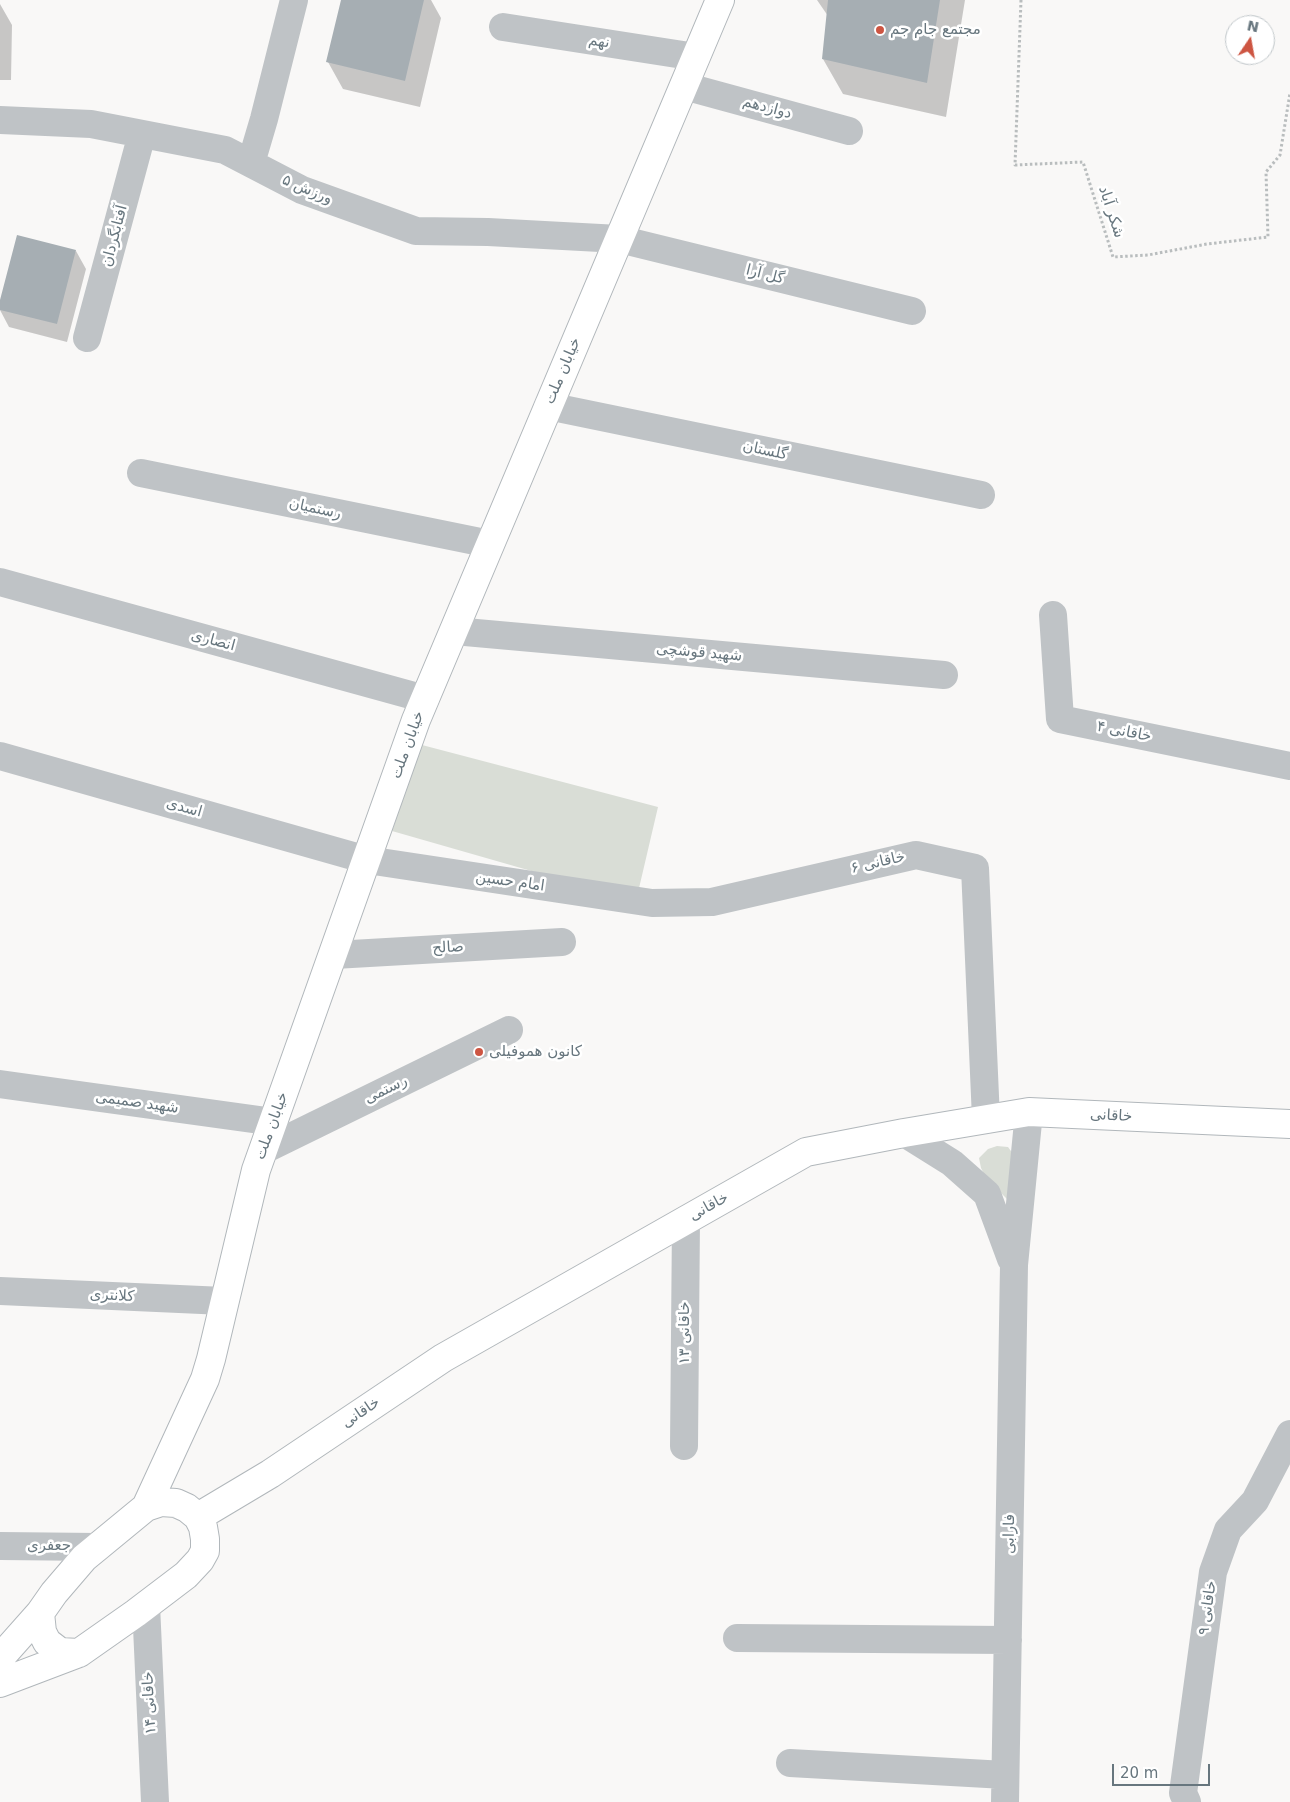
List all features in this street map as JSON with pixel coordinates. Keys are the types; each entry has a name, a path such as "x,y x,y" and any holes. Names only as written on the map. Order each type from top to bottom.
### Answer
{"main road":[{"name":"خیابان ملت","path":"146,1507 205,1379 256,1170 425,699 720,0"},
{"name":"خاقانی","path":"198,1517 270,1474 443,1358 806,1152 1029,1112 1290,1124"},
{"path":"0,1658 40,1613 54,1593 84,1558 146,1507 161,1502 176,1503 188,1508 198,1517 203,1527 205,1551 200,1560 186,1575 80,1652 0,1683"},
{"path":"40,1613 42,1632 46,1642 60,1652 80,1652"}],"street":[{"path":"251,163 294,0"},
{"name":"نهم","path":"503,27 696,57"},
{"name":"دوازدهم","path":"684,86 849,130"},
{"name":"ورزش ۵","path":"0,120 91,124 225,150 302,190 416,231 488,232 619,239"},
{"name":"آفتابگردان","path":"87,338 142,134"},
{"name":"گل آرا","path":"619,239 912,312"},
{"name":"گلستان","path":"548,406 981,496"},
{"name":"رستمیان","path":"141,473 490,544"},
{"name":"انصاری","path":"0,582 425,699"},
{"name":"خاقانی ۴","path":"1053,615 1060,719 1290,766"},
{"name":"شهید قوشچی","path":"454,631 944,675"},
{"name":"اسدی","path":"0,756 367,860"},
{"name":"خاقانی ۶","path":"652,903 712,902 916,855 975,868 986,1119"},
{"name":"امام حسین","path":"367,860 652,903"},
{"name":"صالح","path":"334,955 562,942"},
{"name":"رستمی","path":"264,1150 509,1030"},
{"name":"شهید صمیمی","path":"0,1084 274,1122"},
{"name":"فارابی","path":"1005,1802 1014,1265 1029,1112"},
{"name":"فارابی","path":"904,1133 952,1163 987,1194 1014,1265"},
{"name":"خاقانی ۱۳","path":"684,1446 686,1220"},
{"name":"کلانتری","path":"0,1291 224,1301"},
{"name":"خاقانی ٩","path":"1187,1802 1184,1793 1213,1572 1228,1530 1255,1501 1290,1434"},
{"name":"جعفری","path":"0,1546 98,1547"},
{"name":"خاقانی ۱۴","path":"146,1605 155,1802"},
{"path":"737,1638 1008,1640"},
{"path":"790,1763 1006,1775"}],"path":[{"name":"شکر آباد","path":"1021,0 1015,165 1083,162 1113,257 1148,255 1207,244 1268,237 1266,172 1280,156 1290,92"}],"shaded area":[{"path":"422,745 658,807 636,901 392,831"},
{"path":"997,1146 1008,1147 1019,1162 1015,1207 986,1178 981,1168 979,1158 988,1149"}],"building":[{"path":"341,0 424,0 405,81 326,62"},
{"name":"مجتمع جام جم","path":"828,0 940,0 927,83 822,59"},
{"path":"17,235 76,250 57,324 0,310 0,300"}],"place":[{"name":"مجتمع جام جم","path":"880,30"},
{"name":"کانون هموفیلی","path":"479,1052"}]}
